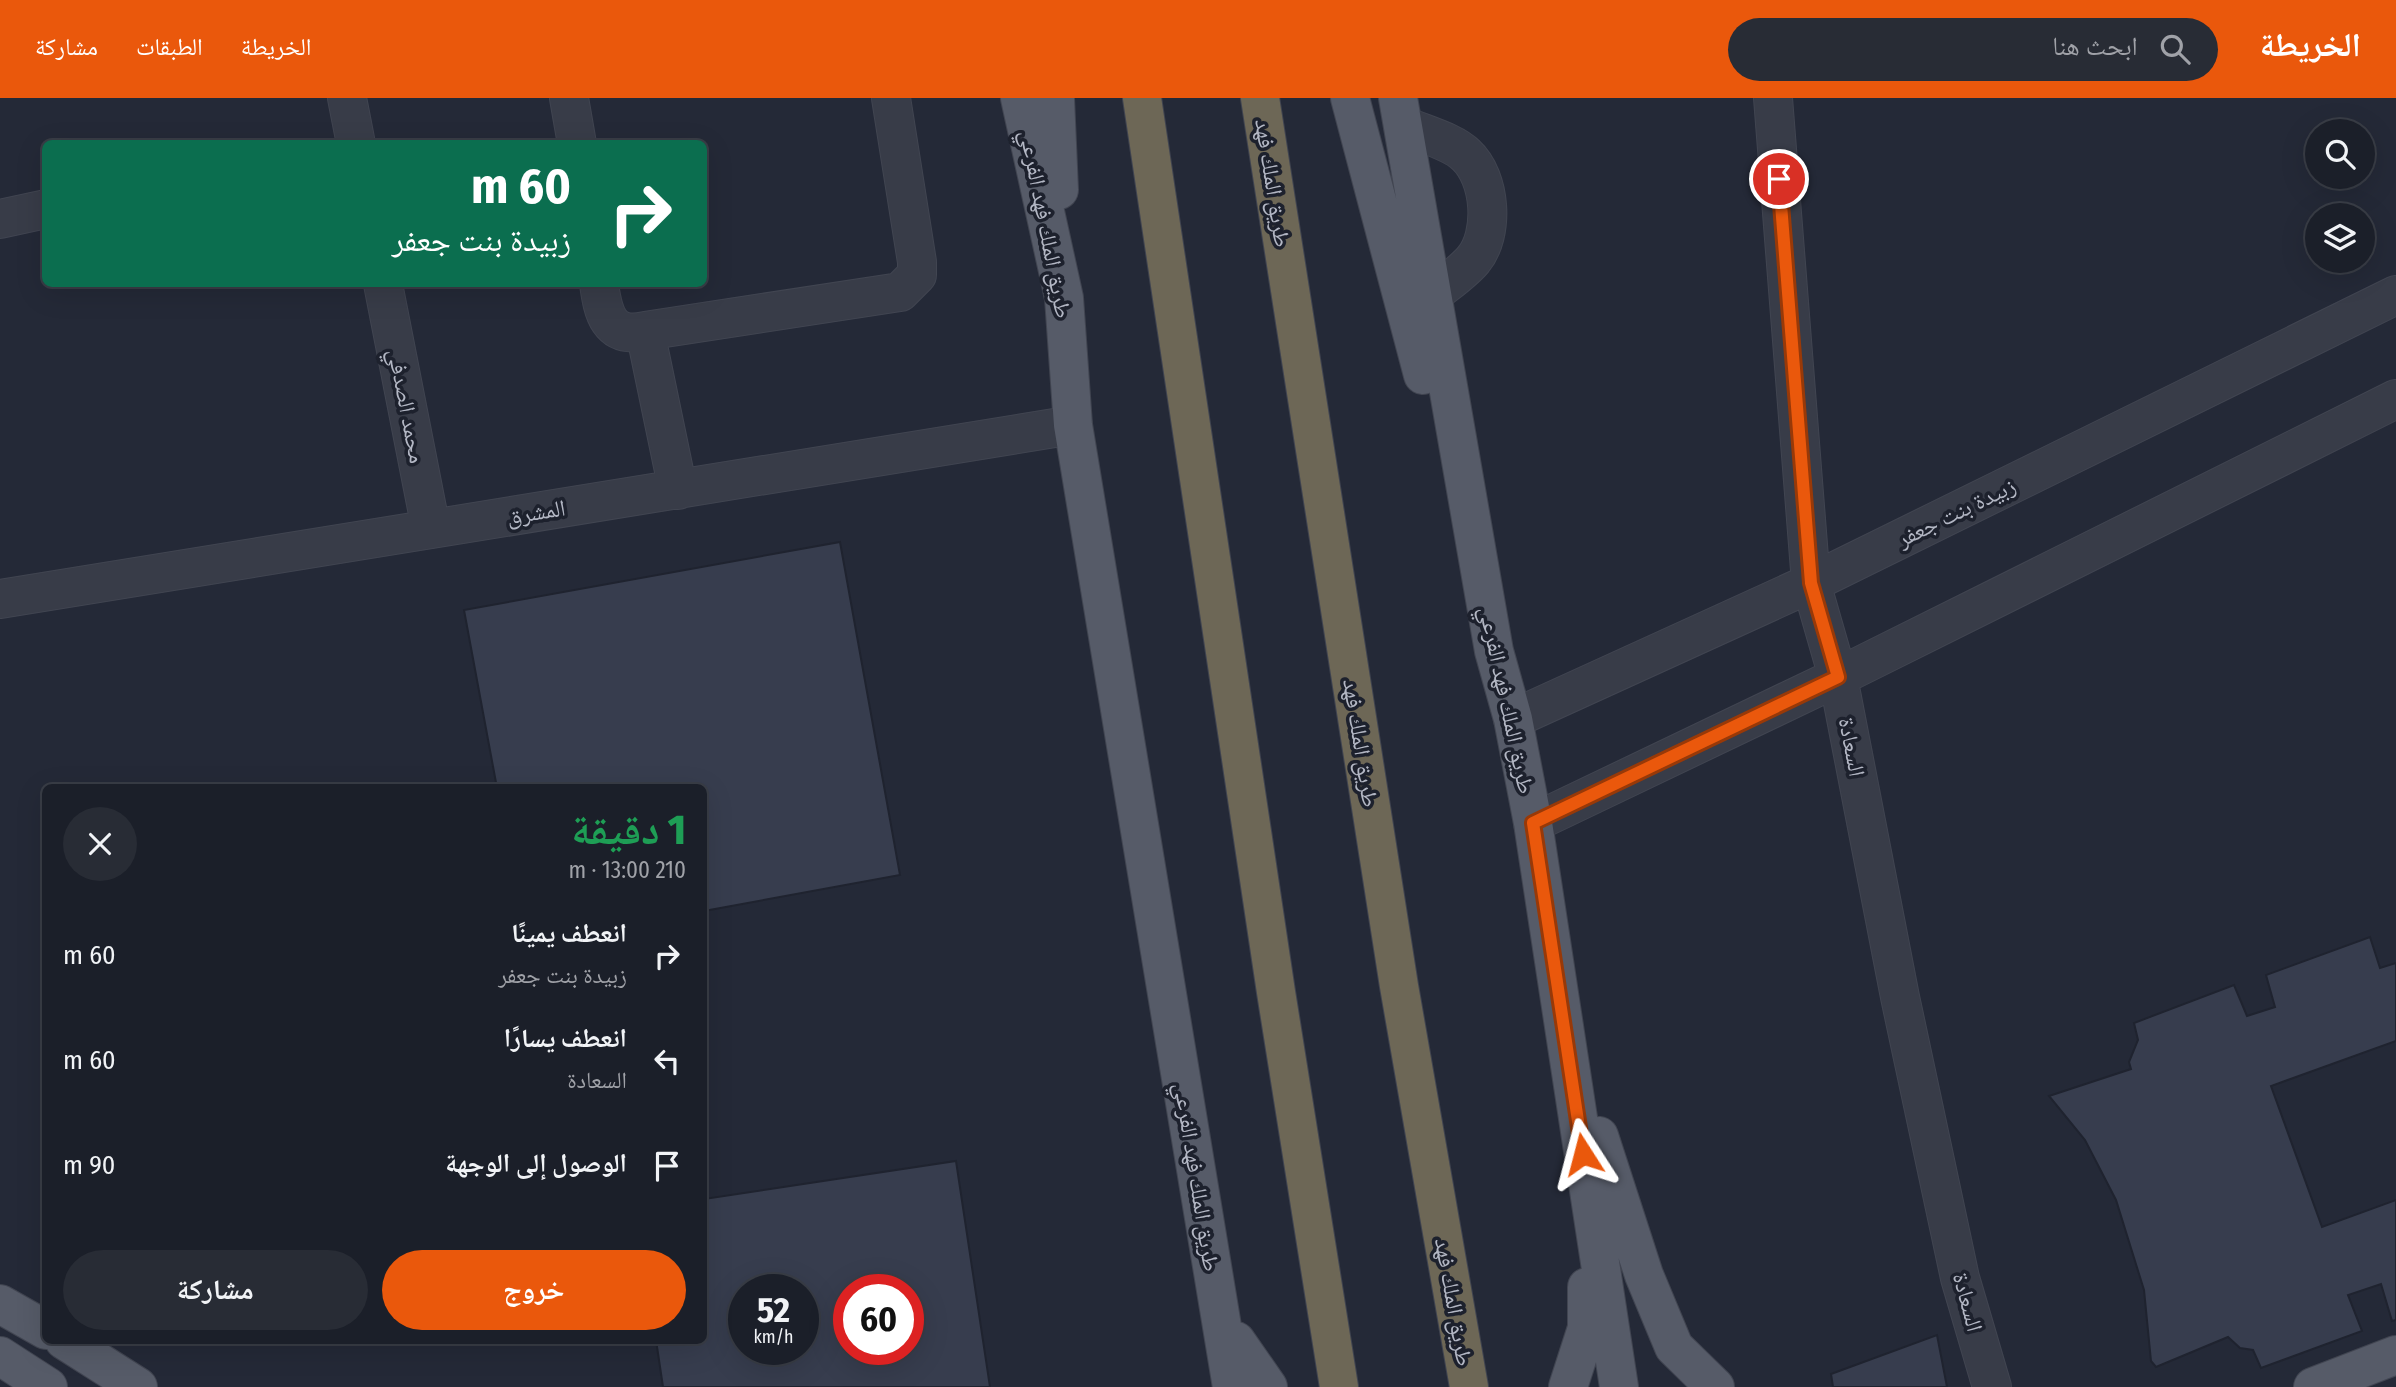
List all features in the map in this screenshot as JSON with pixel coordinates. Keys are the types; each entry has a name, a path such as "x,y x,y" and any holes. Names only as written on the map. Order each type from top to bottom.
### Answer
{"highway":[{"path":"1142,98 1272,965 1339,1387"},
{"name":"طريق الملك فهد","path":"1260,98 1399,986 1469,1387"}],"main road":[{"name":"طريق الملك فهد الفرعي","path":"1020,98 1064,298 1073,425 1232,1387"},
{"path":"1055,98 1064,298"},
{"path":"1350,98 1494,651"},
{"name":"طريق الملك فهد الفرعي","path":"1401,112 1494,651 1513,719 1533,823 1619,1387"},
{"path":"1564,1028 1649,1287 1674,1347 1715,1387"},
{"path":"1190,1133 1236,1341 1249,1387"},
{"path":"1568,1387 1587,1328 1587,1180"},
{"path":"1587,1180 1596,1387"},
{"path":"0,1304 42,1328"},
{"path":"1236,1341 1268,1387"},
{"path":"70,1344 138,1387"},
{"path":"2313,1387 2396,1354"},
{"path":"0,1356 48,1387"}],"street":[{"path":"347,98 355,140"},
{"path":"569,98 576,140"},
{"path":"599,287 604,316 616,327 634,333 900,292 917,275 917,262 891,98"},
{"name":"السعادة","path":"1773,98 1811,583 1838,677 1900,997 1960,1278 1992,1387"},
{"path":"1401,112 1464,153 1478,169 1485,195 1487,232 1474,259 1432,295"},
{"path":"0,219 42,210"},
{"name":"محمد الصدفي","path":"384,287 430,529"},
{"name":"زبيدة بنت جعفر","path":"1513,719 1811,583 2396,295"},
{"path":"645,331 678,490"},
{"path":"1533,823 1838,677 2396,398"},
{"name":"المشرق","path":"0,599 1073,425"}],"building":[{"path":"840,542 900,875 707,910 707,784 496,784 464,610"},
{"path":"2370,937 2380,968 2396,963 2396,1041 2271,1086 2322,1227 2396,1200 2396,1320 2392,1321 2381,1284 2348,1295 2362,1331 2261,1368 2253,1350 2240,1348 2228,1337 2156,1367 2151,1361 2144,1290 2116,1200 2085,1140 2049,1096 2131,1069 2129,1062 2138,1040 2134,1023 2234,985 2247,1016 2275,1007 2266,975"},
{"path":"956,1161 990,1387 663,1387 657,1344 707,1344 707,1199"},
{"path":"1937,1335 1947,1387 1833,1387 1831,1374"}],"route":[{"path":"1583,1154 1533,823 1838,677 1811,583 1779,179"}]}
